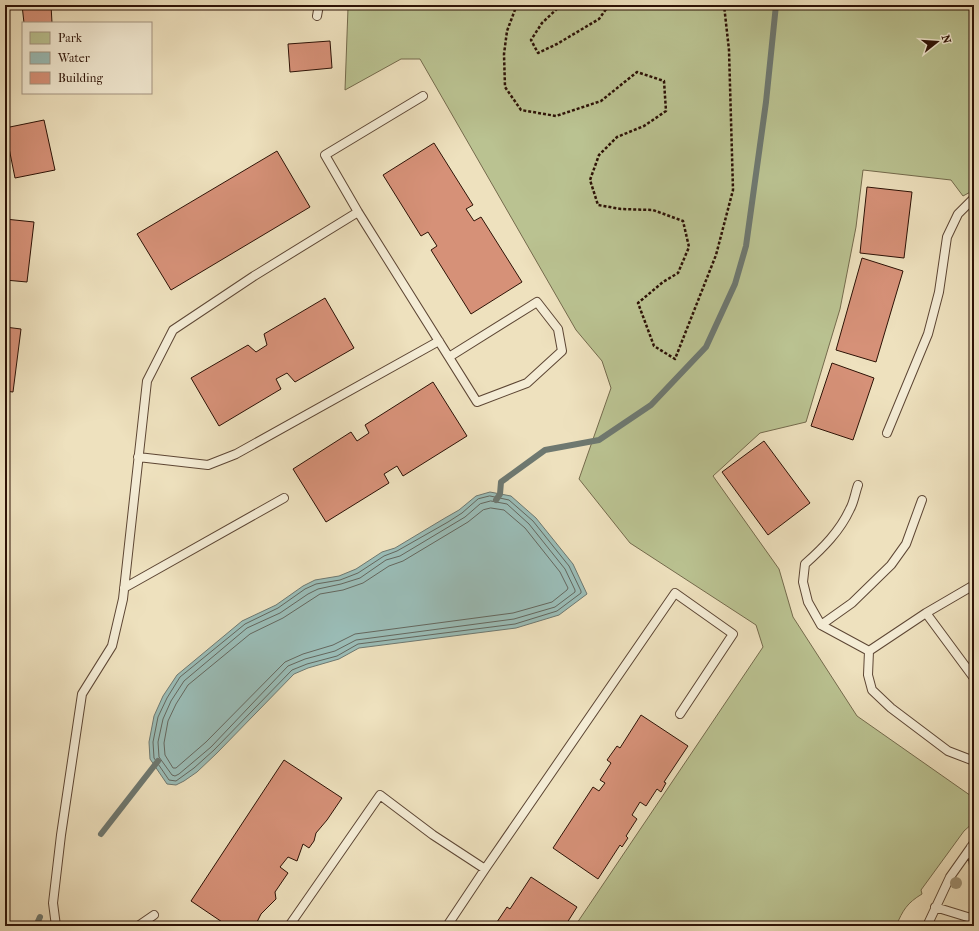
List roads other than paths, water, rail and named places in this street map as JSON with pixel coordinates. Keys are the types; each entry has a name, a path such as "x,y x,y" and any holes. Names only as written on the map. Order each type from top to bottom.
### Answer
{"lane":[{"path":"317,16 319,5"},
{"path":"423,96 325,155 358,212 477,402 527,383 562,351 558,329 537,302 449,357"},
{"path":"887,433 928,334 939,292 947,237 958,214 974,198"},
{"path":"56,926 53,904 60,843 82,694 112,646 123,599 147,381 173,330 254,276 358,212"},
{"path":"138,457 208,465 236,454 439,342"},
{"path":"858,486 850,509 839,529 824,547 805,564 803,582 808,602 821,625 869,651"},
{"path":"124,588 284,498"},
{"path":"821,625 852,603 891,565 906,544 922,500"},
{"path":"869,651 974,585"},
{"path":"447,926 484,869 675,593 733,634 680,714"},
{"path":"926,614 974,678"},
{"path":"869,651 868,675 872,690 891,708 948,751 974,761"},
{"path":"289,926 380,794 433,835 484,869"},
{"path":"973,845 974,865"},
{"path":"928,926 935,907 950,877 973,845"},
{"path":"935,907 974,919"},
{"path":"138,926 154,915"}],"water":[{"path":"490,492 511,496 536,518 573,564 587,594 559,615 516,628 359,648 339,659 308,668 294,674 197,772 176,785 167,784 150,759 149,742 154,716 163,696 177,675 242,621 276,605 303,586 315,580 339,576 356,569 382,552 395,548 459,510 476,496"}],"waterway":[{"path":"496,500 500,494 501,482 545,450 599,440 651,405 706,347 735,284 746,246 766,102 776,5"},
{"path":"101,834 158,761"},
{"path":"36,926 40,917"}]}
